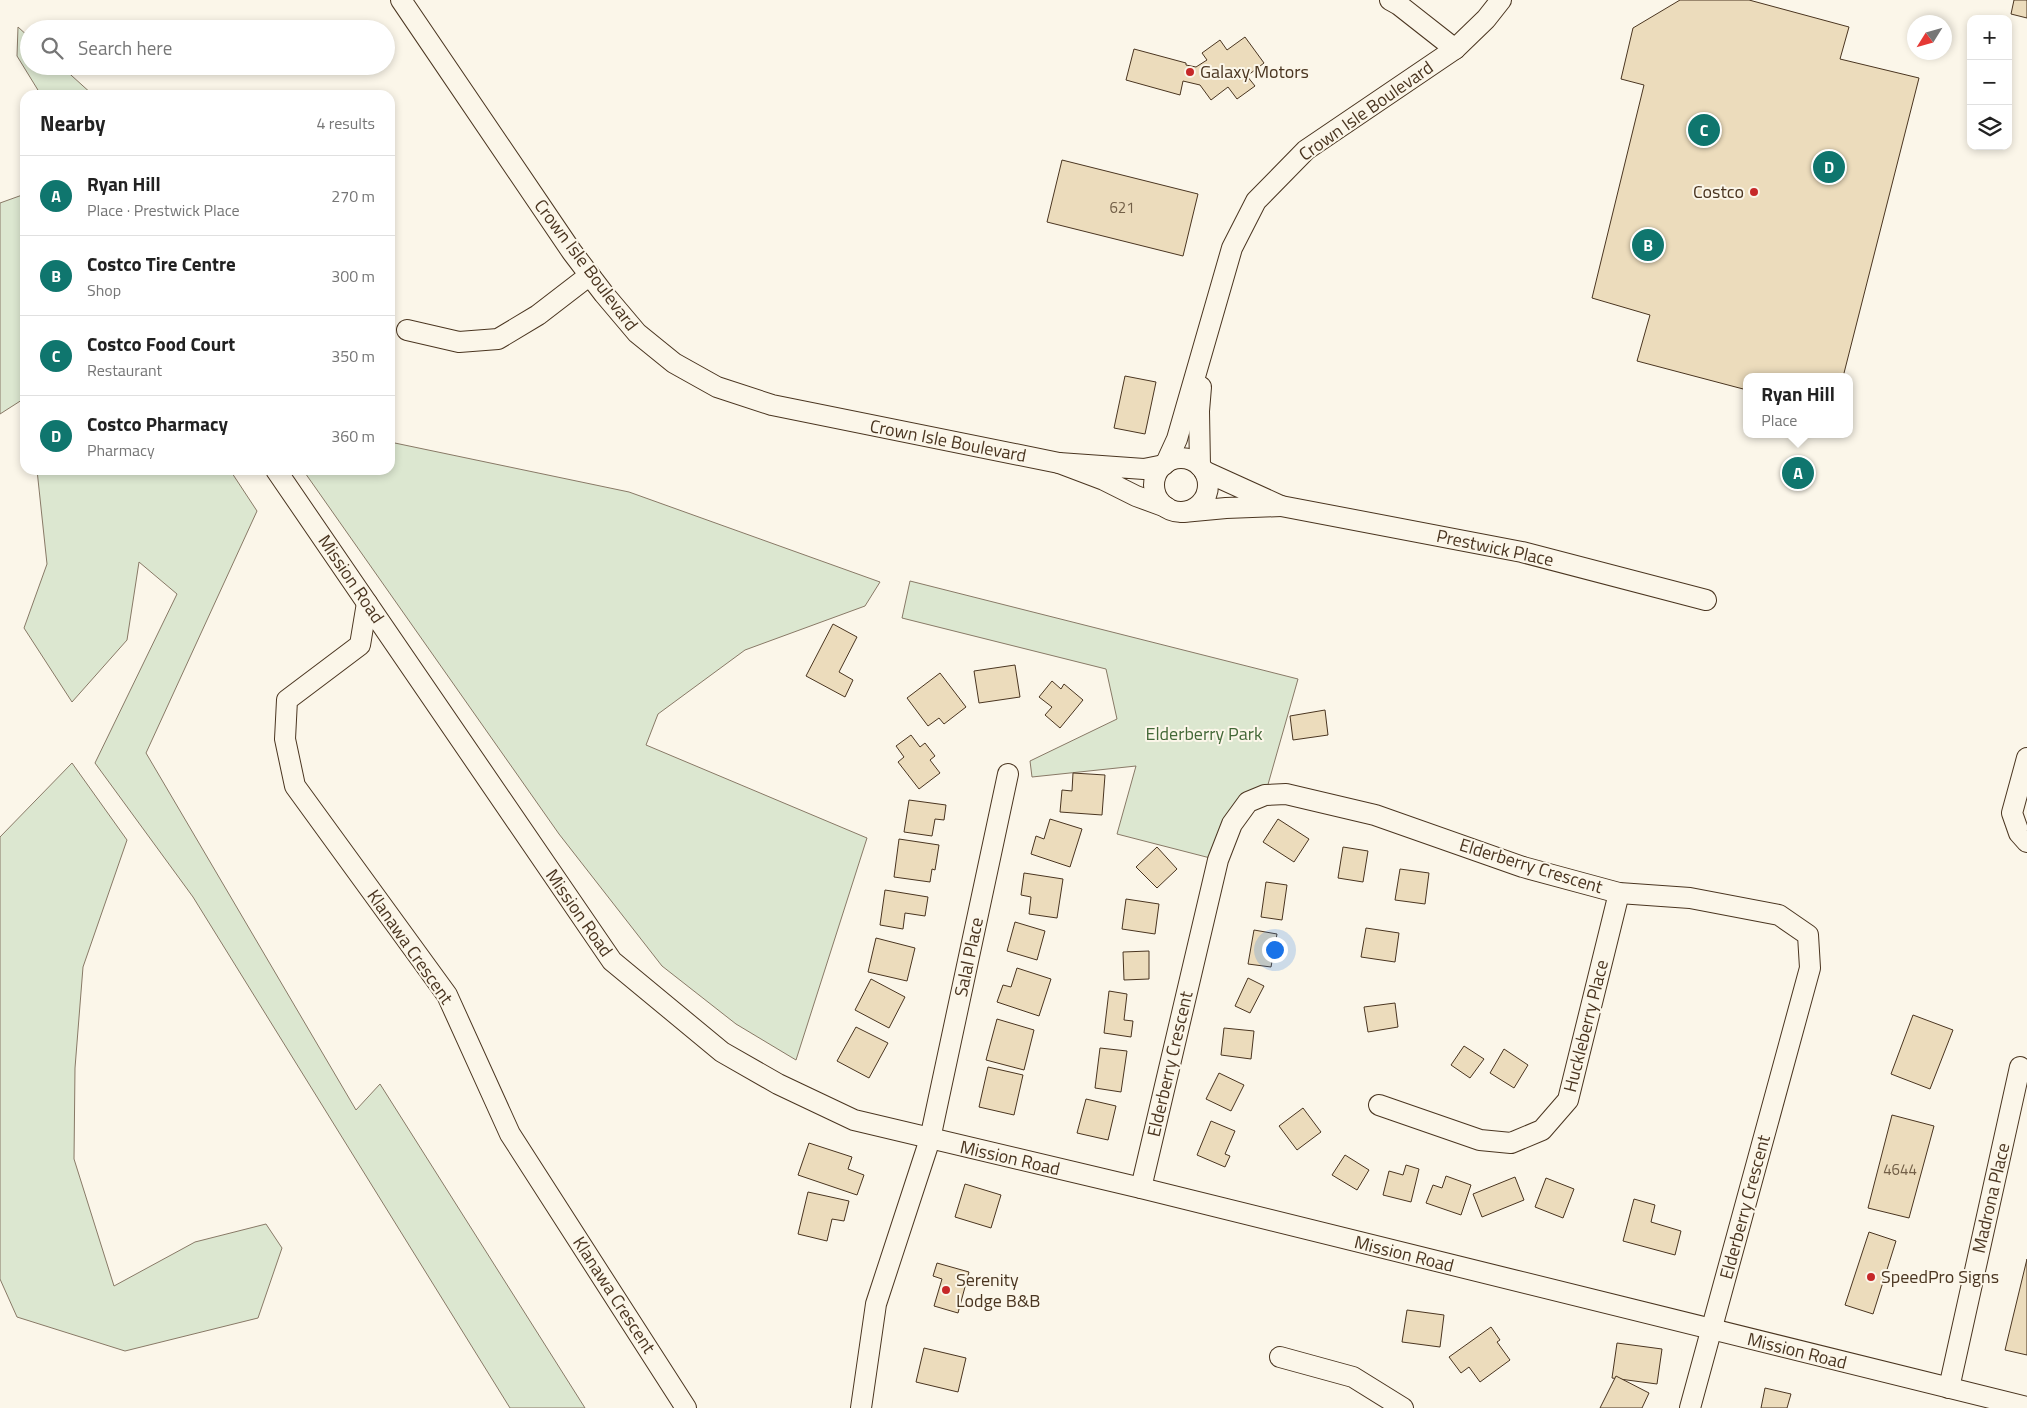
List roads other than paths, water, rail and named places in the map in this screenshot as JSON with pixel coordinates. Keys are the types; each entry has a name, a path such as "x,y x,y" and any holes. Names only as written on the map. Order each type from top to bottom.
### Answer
{"street":[{"name":"Crown Isle Boulevard","path":"401,0 590,276 637,333 674,363 717,387 772,405 1059,463 1144,469 1165,464 1177,439 1232,248 1256,201 1306,150 1455,49 1486,19 1501,0"},
{"path":"1390,0 1399,4 1455,49"},
{"path":"407,330 459,342 498,339 538,315 590,276"},
{"name":"Crown Isle Boulevard","path":"1059,463 1174,510 1192,510 1200,505 1208,489 1208,480 1202,468 1199,411 1204,345"},
{"name":"Prestwick Place","path":"1165,464 1175,459 1184,458 1233,486 1281,506 1522,552 1706,600"},
{"path":"1165,464 1157,474 1155,488 1160,502 1174,510"},
{"name":"Mission Road","path":"279,475 612,960 722,1052 778,1084 854,1120 1141,1188 2027,1408"},
{"name":"Prestwick Place","path":"1174,510 1281,506"},
{"name":"Klanawa Crescent","path":"367,602 360,644 288,700 285,739 295,786 447,995 510,1134 686,1408"},
{"path":"2027,758 2012,813 2019,833 2027,842"},
{"name":"Salal Place","path":"930,1139 1008,774"},
{"name":"Elderberry Crescent","path":"1141,1188 1218,860 1232,824 1248,802 1265,795 1286,794 1375,815 1523,867 1619,893 1690,898 1779,915 1808,935 1810,968 1711,1330"},
{"name":"Huckleberry Place","path":"1380,1106 1480,1140 1510,1142 1542,1130 1568,1100 1619,893"},
{"name":"Madrona Place","path":"1949,1388 2020,1067"},
{"path":"861,1408 876,1304 930,1139"},
{"path":"1690,1408 1711,1330"},
{"path":"1280,1357 1353,1377 1403,1408"}],"place":[{"name":"Galaxy Motors","path":"1190,72"},
{"name":"Costco Food Court","path":"1704,130"},
{"name":"Costco Pharmacy","path":"1829,167"},
{"name":"Costco","path":"1754,192"},
{"name":"Costco Tire Centre","path":"1648,245"},
{"name":"Ryan Hill","path":"1798,473"},
{"name":"SpeedPro Signs","path":"1871,1277"},
{"name":"Serenity Lodge B&B","path":"946,1290"}],"park label":[{"name":"Elderberry Park","path":"1204,734"}]}
